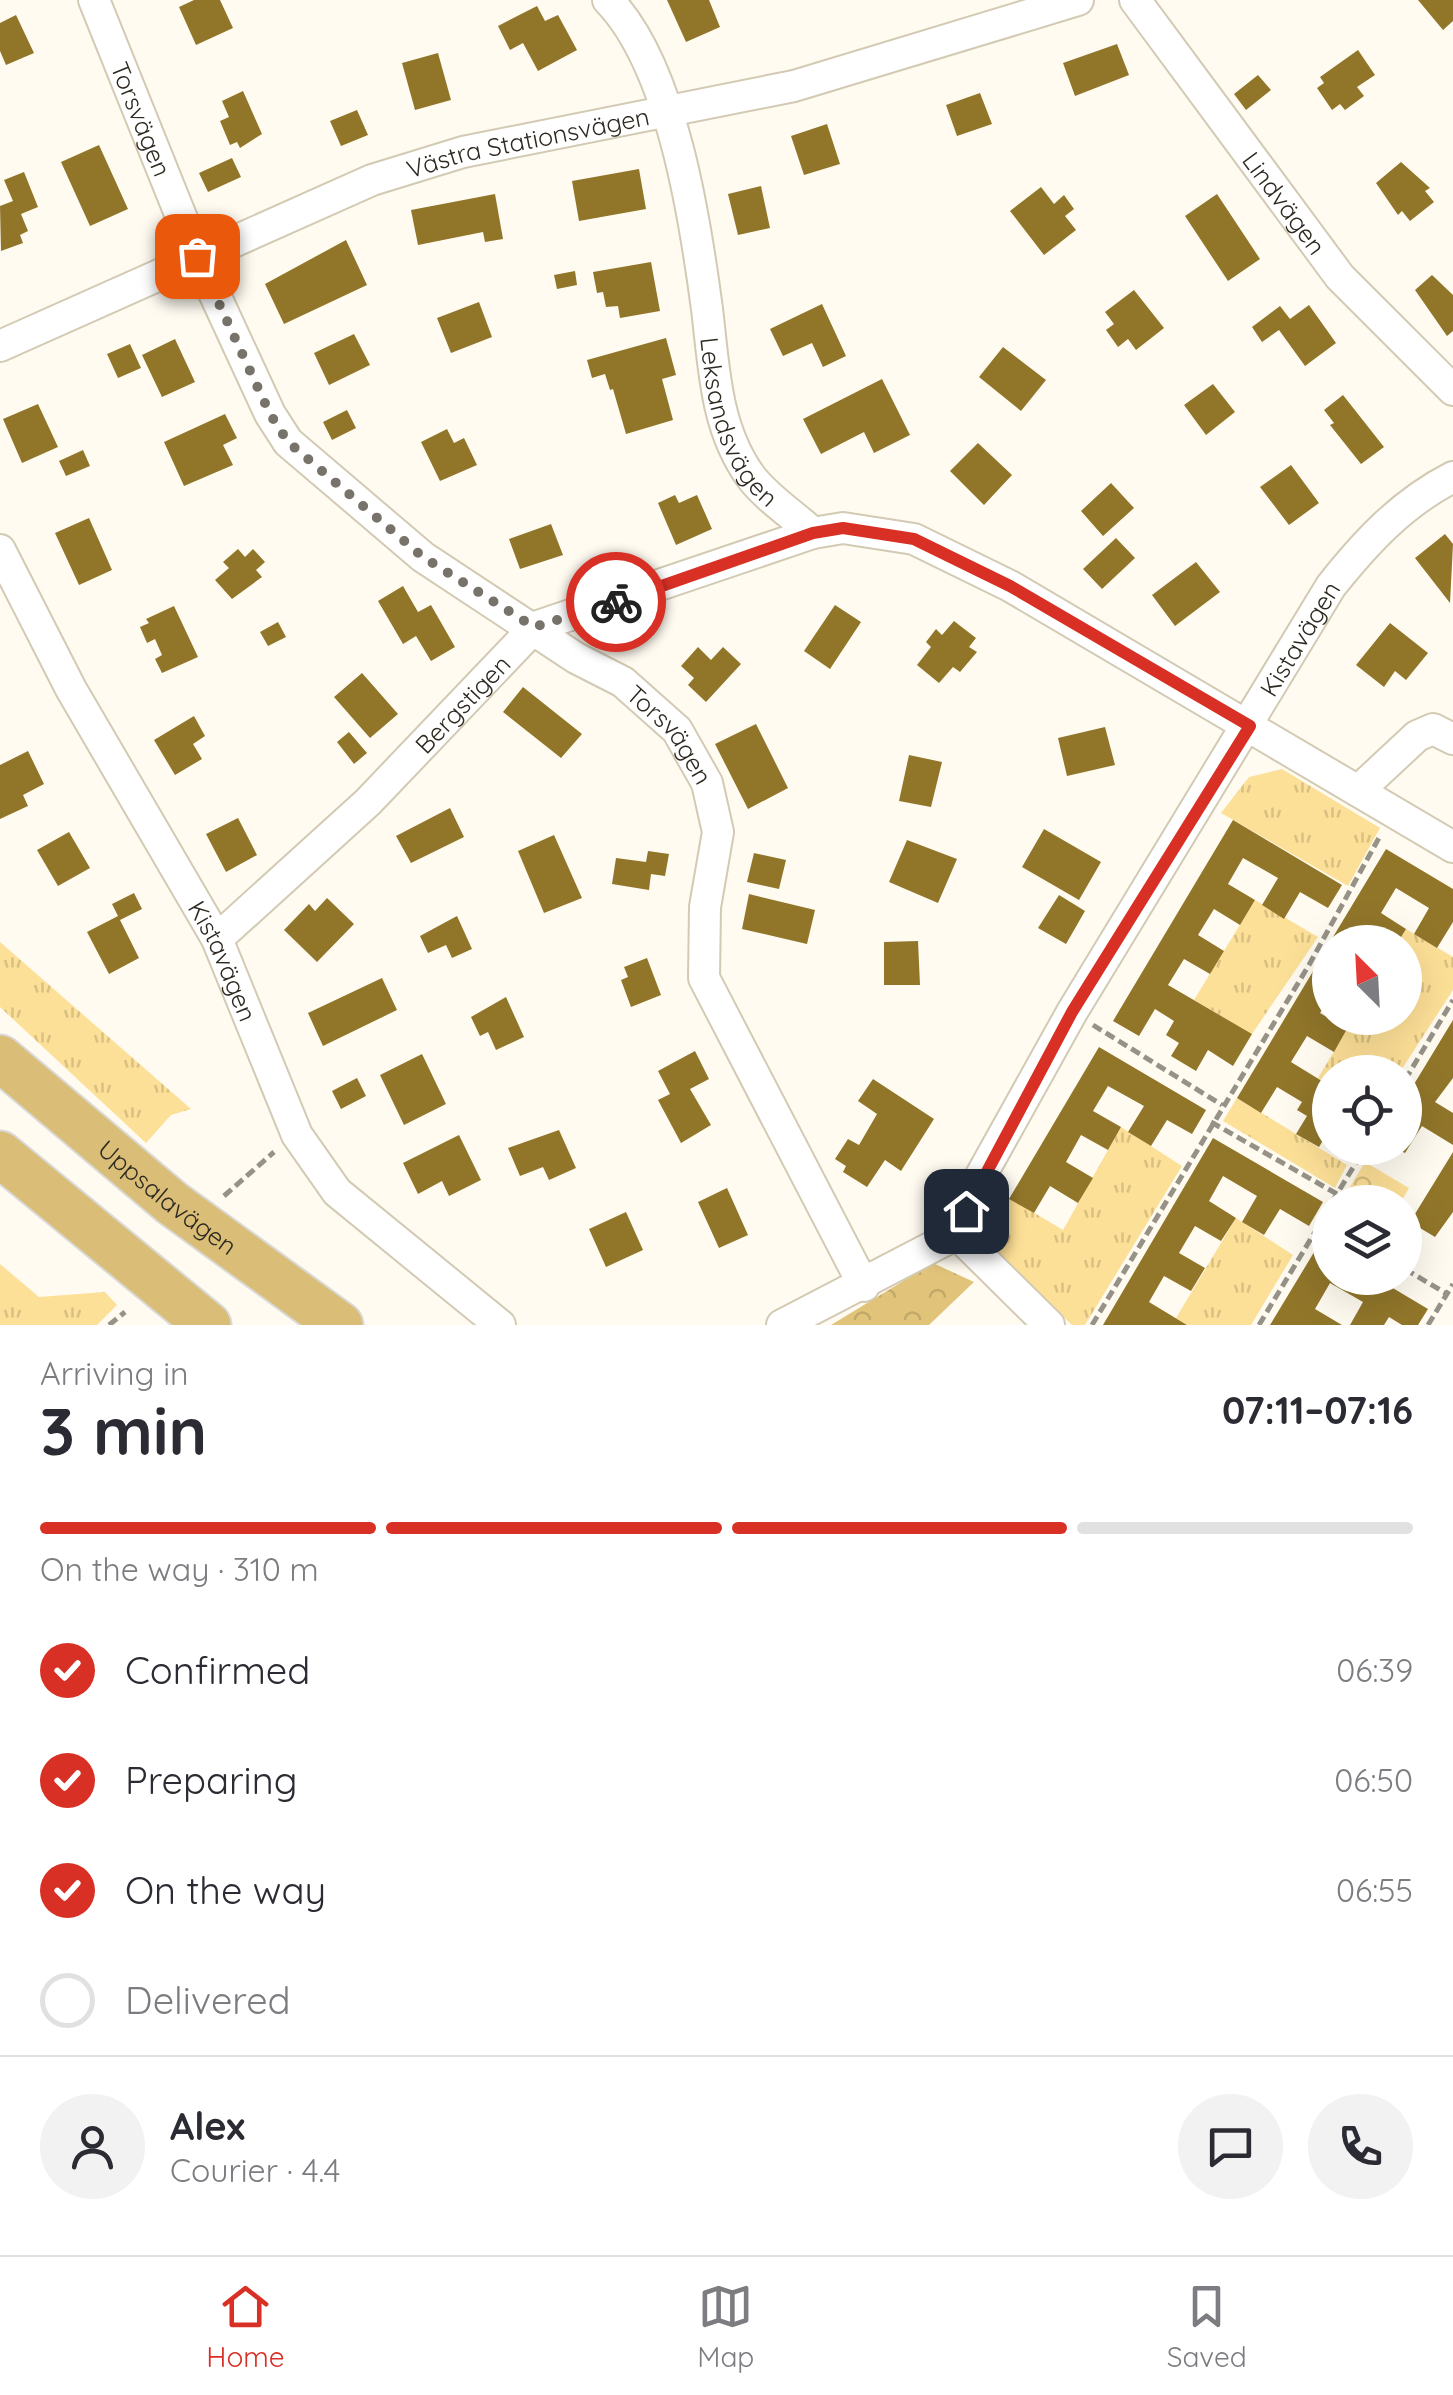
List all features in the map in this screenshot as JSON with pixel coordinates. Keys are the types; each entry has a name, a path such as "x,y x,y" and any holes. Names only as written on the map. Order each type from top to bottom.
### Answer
{"highway":[{"name":"Uppsalavägen","path":"0,1058 172,1202 340,1325"},
{"path":"0,1154 208,1325"}],"street":[{"name":"Torsvägen","path":"94,0 197,256 270,414 288,442 423,557 653,705 677,730 707,783 718,832 705,908 704,978 864,1286"},
{"name":"Leksandsvägen","path":"608,0 642,44 666,114 700,254 723,421 752,478 813,533"},
{"name":"Västra Stationsvägen","path":"0,346 372,180 445,157 794,86 992,13 1078,0"},
{"name":"Lindvägen","path":"1135,0 1340,277 1453,390"},
{"name":"Kistavägen","path":"957,1234 974,1188 1081,1025 1331,586 1368,540 1406,505 1453,477"},
{"path":"813,533 843,528 914,539 1010,586 1453,847"},
{"name":"Bergstigen","path":"217,939 368,802 534,627 813,533"},
{"name":"Kistavägen","path":"0,550 71,689 217,939 297,1135 337,1192 500,1325"},
{"path":"1358,791 1417,736 1433,729 1453,739"},
{"path":"782,1325 864,1286 957,1234 1048,1325"}],"path":[{"path":"1092,1325 1211,1122 1310,965 1392,810"},
{"path":"1420,1055 1453,1000"},
{"path":"1081,1025 1222,1105"},
{"path":"1211,1122 1321,1185"},
{"path":"224,1196 297,1135"},
{"path":"1259,1325 1312,1244"},
{"path":"1422,1279 1447,1294"},
{"path":"1428,1325 1453,1284"},
{"path":"109,1325 124,1312"}],"green space":[{"path":"1282,769 1380,828 1348,886 1221,813 1249,777"},
{"path":"1255,900 1312,933 1312,946 1252,1034 1194,1000"},
{"path":"1422,939 1453,957 1453,990 1411,1055 1332,1055 1344,1035 1422,1035"},
{"path":"0,942 191,1109 171,1115 146,1143 0,1007"},
{"path":"1237,1098 1312,1144 1312,1165 1347,1165 1337,1185 1330,1185 1223,1121"},
{"path":"1121,1127 1182,1166 1085,1325 1072,1325 1009,1266 991,1230 990,1211 998,1191 1063,1230"},
{"path":"1363,1165 1370,1165 1404,1185 1351,1185"},
{"path":"1236,1218 1293,1255 1251,1325 1187,1325 1176,1318"},
{"path":"933,1263 974,1282 929,1325 831,1325"},
{"path":"0,1264 39,1297 105,1292 117,1305 97,1325 0,1325"}],"building":[{"path":"194,0 220,0 233,28 196,45 179,7"},
{"path":"667,0 709,0 720,27 686,42"},
{"path":"1418,0 1453,0 1453,21 1443,30"},
{"path":"537,6 545,21 558,15 577,50 538,71 523,43 510,50 498,26"},
{"path":"16,15 34,53 6,65 0,51 0,23"},
{"path":"1117,44 1129,75 1075,96 1063,63"},
{"path":"1358,50 1375,75 1357,87 1364,96 1345,110 1340,104 1332,110 1317,88 1324,83 1320,77"},
{"path":"438,53 451,100 415,110 402,63"},
{"path":"1258,75 1271,90 1246,110 1234,94"},
{"path":"243,91 262,134 240,148 237,142 230,145 220,121 229,117 222,101"},
{"path":"980,93 992,124 957,136 946,105"},
{"path":"357,110 368,135 341,146 330,121"},
{"path":"827,124 840,164 804,175 791,136"},
{"path":"99,145 128,209 90,226 61,162"},
{"path":"232,158 241,177 208,192 199,173"},
{"path":"1401,162 1430,188 1425,191 1434,202 1410,221 1402,211 1398,215 1376,183"},
{"path":"639,169 646,209 579,221 572,181"},
{"path":"24,172 38,207 21,214 28,231 20,235 23,243 1,251 0,206 13,201 4,180"},
{"path":"761,186 770,228 738,235 728,194"},
{"path":"1041,187 1054,204 1064,195 1074,209 1065,216 1076,230 1044,255 1010,211"},
{"path":"495,194 503,239 485,242 483,232 418,245 411,210"},
{"path":"1217,194 1260,259 1228,281 1185,216"},
{"path":"346,240 367,285 284,324 265,284"},
{"path":"651,262 660,311 620,318 618,306 606,307 603,292 597,293 593,272"},
{"path":"575,271 577,285 557,289 554,275"},
{"path":"1432,275 1453,295 1453,331 1447,336 1415,290"},
{"path":"1134,290 1164,328 1136,350 1128,339 1118,347 1106,330 1114,324 1105,312"},
{"path":"479,302 492,337 451,353 437,318"},
{"path":"822,304 846,356 823,367 812,343 783,356 770,329"},
{"path":"1309,305 1336,343 1305,366 1279,330 1262,342 1252,327 1280,306 1290,319"},
{"path":"354,334 370,365 329,385 314,353"},
{"path":"666,338 676,375 662,379 673,420 626,434 613,389 610,390 605,374 592,378 587,360"},
{"path":"175,339 195,382 162,397 142,355"},
{"path":"130,344 141,368 118,378 107,354"},
{"path":"1003,347 1046,380 1021,411 979,377"},
{"path":"882,379 910,435 874,453 864,432 821,454 803,419"},
{"path":"1213,384 1235,412 1206,435 1184,405"},
{"path":"1343,395 1384,447 1361,464 1330,425 1334,423 1324,410"},
{"path":"38,404 58,447 22,463 3,419"},
{"path":"347,410 356,428 332,440 323,422"},
{"path":"225,414 237,438 223,445 233,465 184,486 164,442"},
{"path":"447,429 454,443 464,438 477,465 440,481 421,442"},
{"path":"978,443 1012,475 984,505 950,471"},
{"path":"83,450 90,466 66,476 59,461"},
{"path":"1291,465 1319,503 1289,525 1260,487"},
{"path":"1111,483 1134,508 1103,536 1081,511"},
{"path":"675,495 679,503 697,495 712,529 676,545 658,503"},
{"path":"89,518 112,570 79,585 55,533"},
{"path":"551,524 563,555 520,569 509,539"},
{"path":"1445,534 1453,544 1450,603 1415,558"},
{"path":"1116,538 1135,558 1102,589 1083,569"},
{"path":"238,549 245,557 253,549 265,562 256,570 262,577 232,599 215,580 229,568 223,562"},
{"path":"1196,562 1220,592 1175,626 1152,595"},
{"path":"403,586 418,612 431,605 455,647 431,661 416,636 403,644 378,601"},
{"path":"835,605 861,622 830,669 804,651"},
{"path":"174,606 198,657 162,673 155,659 162,655 155,639 147,643 140,627 149,623 146,619"},
{"path":"954,621 976,638 969,647 977,652 960,672 953,667 939,683 917,665 931,647 926,642 936,629 942,635"},
{"path":"278,622 286,637 268,646 260,632"},
{"path":"1390,623 1428,653 1406,680 1395,671 1384,687 1356,665"},
{"path":"698,647 711,660 723,647 741,664 706,702 688,685 694,678 681,666"},
{"path":"362,673 398,714 370,738 334,697"},
{"path":"523,687 582,734 561,758 503,712"},
{"path":"194,716 205,736 193,744 202,759 175,775 154,740"},
{"path":"756,724 788,788 748,809 715,744"},
{"path":"1105,727 1115,765 1067,776 1058,738"},
{"path":"349,732 367,753 354,764 337,742"},
{"path":"28,751 44,784 23,795 28,806 0,819 0,765"},
{"path":"909,755 942,762 931,807 899,801"},
{"path":"450,808 464,837 411,863 396,836"},
{"path":"238,818 257,855 226,872 206,834"},
{"path":"1233,820 1342,885 1328,908 1300,892 1284,919 1262,905 1278,878 1243,858 1228,884 1255,900 1240,925 1214,909 1198,935 1224,951 1210,974 1184,959 1168,985 1252,1034 1233,1066 1208,1050 1196,1071 1171,1056 1179,1043 1166,1035 1174,1021 1155,1009 1139,1036 1113,1021"},
{"path":"1044,829 1101,862 1079,900 1022,867"},
{"path":"69,832 90,868 58,886 37,850"},
{"path":"554,835 582,898 544,913 518,851"},
{"path":"907,840 957,859 938,903 889,882"},
{"path":"1386,849 1453,889 1453,922 1437,948 1422,939 1419,925 1429,908 1396,888 1381,913 1400,925 1340,925"},
{"path":"648,851 669,854 665,876 651,874 649,890 612,884 616,858 646,862"},
{"path":"754,853 786,860 779,889 747,882"},
{"path":"134,893 142,909 120,920 139,958 109,974 87,932 118,916 112,904"},
{"path":"749,894 815,910 807,944 742,929"},
{"path":"1059,895 1085,911 1066,944 1038,928"},
{"path":"327,898 354,924 317,962 284,930 309,904 315,911"},
{"path":"457,916 472,949 452,958 446,945 428,953 420,936"},
{"path":"918,941 920,985 884,985 884,942"},
{"path":"647,958 661,995 631,1007 621,980 628,977 624,967"},
{"path":"1312,973 1312,1035 1344,1035 1334,1052 1307,1036 1291,1062 1312,1075 1312,1143 1296,1134 1307,1116 1297,1110 1302,1102 1277,1087 1261,1113 1237,1098"},
{"path":"382,978 397,1010 323,1046 308,1013"},
{"path":"506,997 524,1037 496,1050 488,1032 480,1036 471,1017"},
{"path":"1453,1020 1453,1078 1435,1102 1453,1113 1453,1145 1422,1126 1422,1071"},
{"path":"1099,1047 1206,1110 1192,1134 1167,1120 1151,1146 1128,1132 1144,1106 1108,1086 1093,1111 1121,1127 1108,1150 1081,1135 1066,1162 1093,1178 1078,1203 1050,1186 1034,1213 1009,1199"},
{"path":"695,1051 709,1079 690,1089 711,1125 681,1143 658,1100 670,1094 658,1071"},
{"path":"422,1054 446,1104 404,1125 380,1075"},
{"path":"357,1078 366,1096 341,1109 332,1091"},
{"path":"873,1079 934,1119 901,1171 885,1160 867,1187 843,1172 846,1166 835,1159 848,1139 859,1145 877,1114 858,1101"},
{"path":"559,1130 576,1168 549,1180 543,1167 520,1176 508,1148"},
{"path":"459,1135 481,1180 449,1196 442,1181 418,1194 403,1163"},
{"path":"1213,1138 1312,1196 1309,1226 1280,1209 1264,1235 1242,1222 1257,1196 1223,1176 1209,1201 1236,1218 1221,1241 1195,1226 1179,1253 1205,1268 1191,1291 1164,1276 1149,1302 1187,1325 1103,1325"},
{"path":"1453,1152 1453,1212 1435,1237 1422,1229 1422,1202"},
{"path":"727,1188 748,1235 719,1248 698,1202"},
{"path":"626,1212 643,1250 606,1267 589,1229"},
{"path":"1312,1256 1312,1295 1323,1295 1315,1309 1342,1325 1270,1325"},
{"path":"1351,1295 1405,1295 1428,1309 1418,1325 1402,1325 1389,1317 1384,1325 1350,1325 1363,1302"}],"way so far":[{"path":"197,256 270,414 288,442 368,513 423,557 534,627 616,602"}],"route":[{"path":"616,602 813,533 843,528 914,539 1010,586 1250,726 1072,1012 974,1188 966,1211"}]}
